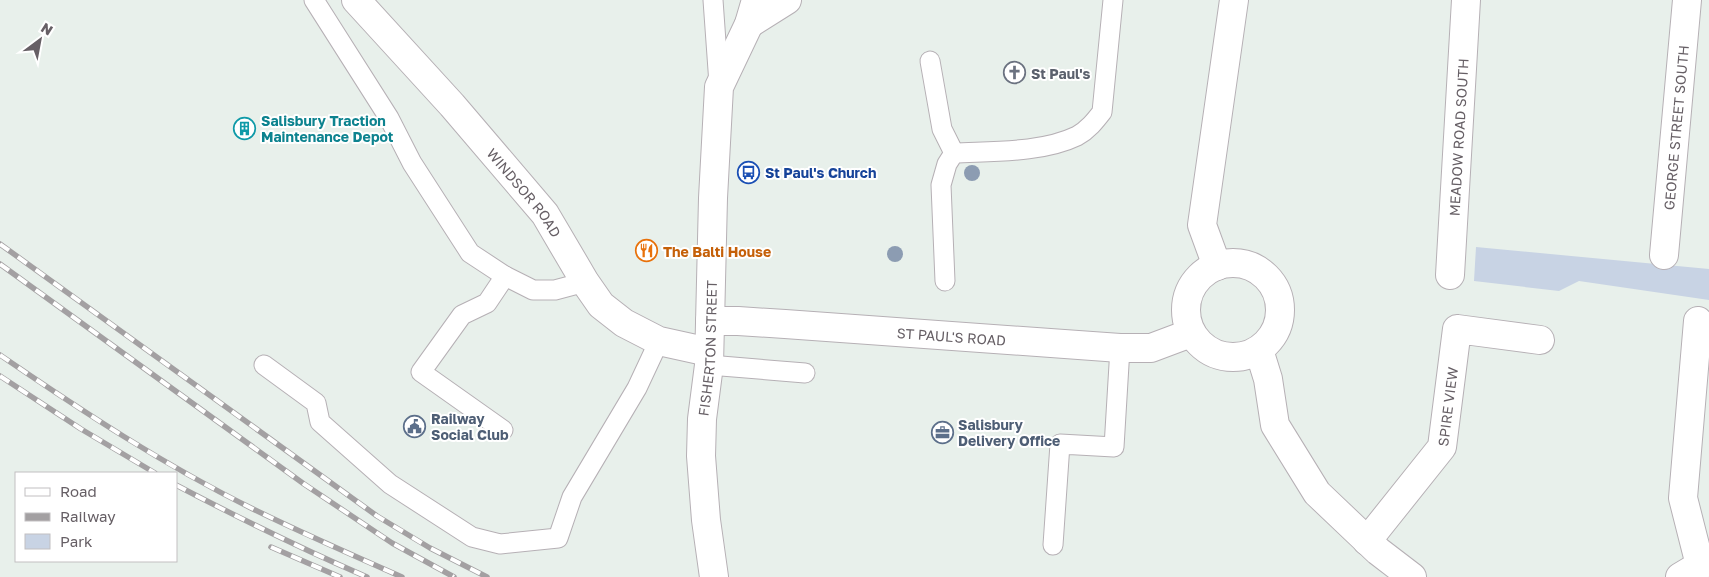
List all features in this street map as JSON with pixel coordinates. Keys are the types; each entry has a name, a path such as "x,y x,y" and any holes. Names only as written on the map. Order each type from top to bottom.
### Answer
{"street":[{"name":"WINDSOR ROAD","path":"356,0 452,105 545,214 585,282 601,305 611,314 659,342 709,359"},
{"name":"FISHERTON STREET","path":"714,577 706,526 701,456 702,419 709,359 713,198 719,87 753,12 787,0"},
{"path":"1217,266 1202,225 1234,0"},
{"name":"MEADOW ROAD SOUTH","path":"1450,275 1466,0"},
{"path":"1686,0 1709,2"},
{"name":"GEORGE STREET SOUTH","path":"1664,255 1686,0"},
{"path":"1232,263 1247,265 1260,272 1271,283 1278,297 1280,311 1277,327 1270,340 1259,350 1244,356 1229,357 1214,353 1201,345 1191,333 1186,320 1188,294 1195,282 1205,272 1217,266 1232,263"},
{"path":"1696,568 1683,498 1698,320"},
{"name":"ST PAUL'S ROAD","path":"710,321 747,321 1120,348 1151,348 1191,333"},
{"name":"SPIRE VIEW","path":"1367,541 1442,447 1457,329 1540,340"},
{"path":"1259,350 1268,379 1275,425 1317,493 1367,541 1412,577"}],"lane":[{"path":"314,0 389,118 412,163 470,253 505,276 533,290 554,290 585,282"},
{"name":"FISHERTON STREET","path":"713,0 719,87"},
{"path":"954,153 1016,150 1048,145 1077,136 1094,123 1102,112 1113,0"},
{"path":"930,61 942,128 954,153"},
{"path":"945,281 941,185 947,164 954,153"},
{"path":"503,430 421,372 462,315 487,303 505,276"},
{"path":"264,366 316,403 320,422 390,484 472,537 500,544 558,538 572,497 636,388 659,342"},
{"path":"1053,545 1060,444 1114,447 1120,348"},
{"path":"709,359 805,373"}],"green space":[{"path":"1476,247 1709,269 1709,300 1579,281 1559,291 1474,281"}],"railway":[{"path":"0,244 377,516 430,548 487,577"},
{"path":"0,264 304,484 392,543 454,577"},
{"path":"0,355 93,417 187,474 271,518 402,577"},
{"path":"0,376 81,429 153,472"},
{"path":"178,486 271,533 367,577"},
{"path":"271,547 340,577"}],"place":[{"name":"St Paul's","path":"1015,73"},
{"name":"Salisbury Traction Maintenance Depot","path":"245,128"},
{"name":"St Paul's Church","path":"749,172"},
{"name":"The Balti House","path":"647,251"},
{"name":"Railway Social Club","path":"415,426"},
{"name":"Salisbury Delivery Office","path":"942,432"}]}
